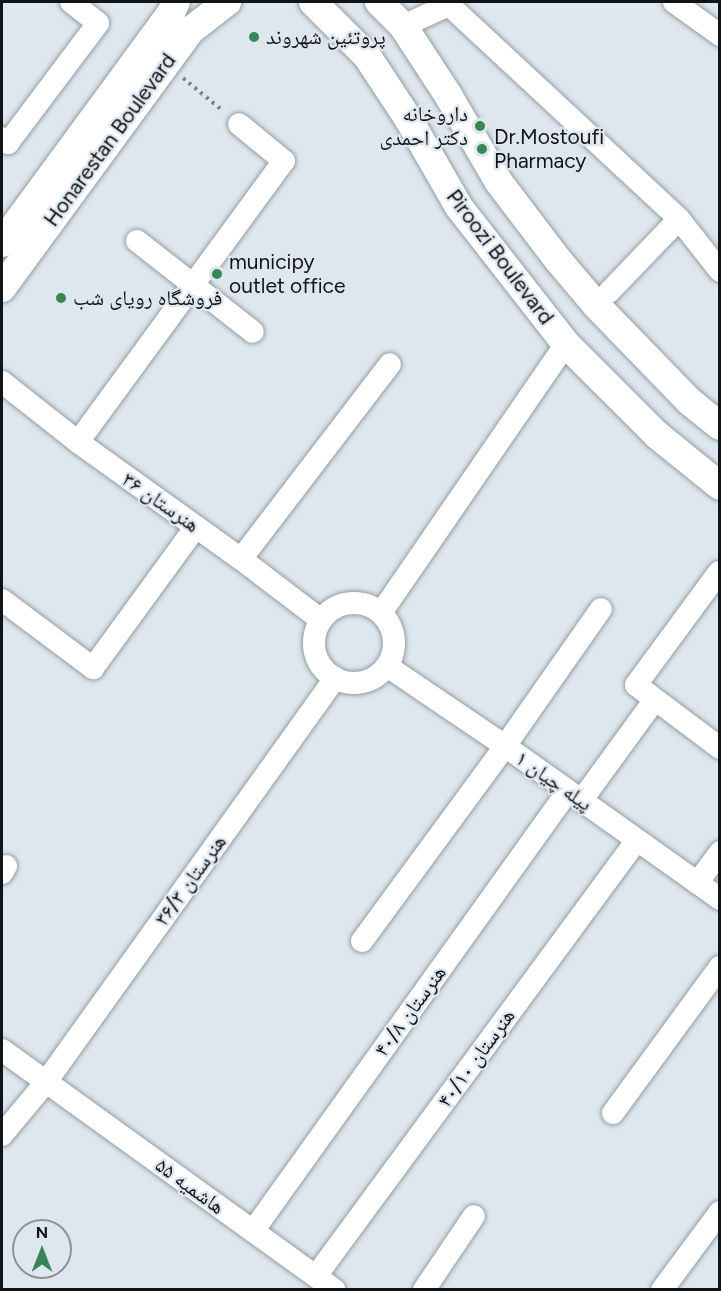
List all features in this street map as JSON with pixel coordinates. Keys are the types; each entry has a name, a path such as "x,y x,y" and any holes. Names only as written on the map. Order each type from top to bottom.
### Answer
{"main road":[{"name":"Honarestan Boulevard","path":"2,243 176,2"},
{"name":"Honarestan Boulevard","path":"2,288 191,30 227,2"},
{"name":"Piroozi Boulevard","path":"313,2 367,56 459,207 566,344 657,435 720,486"},
{"path":"379,2 403,26 448,95 498,181 558,260 596,305 673,385 720,426"}],"street":[{"path":"5,141 98,23 71,2"},
{"path":"674,2 720,35"},
{"path":"403,26 449,4 679,219 720,271"},
{"path":"78,442 284,161 239,124"},
{"path":"609,292 679,219"},
{"path":"137,241 253,332"},
{"path":"381,613 566,344"},
{"path":"241,559 390,364"},
{"name":"هنرستان ۳۶","path":"2,382 78,442 241,559 321,620"},
{"path":"2,600 93,668 196,527"},
{"path":"719,572 636,685 654,701 720,748"},
{"path":"356,603 369,606 381,613 393,633 394,645 387,666 378,675 357,683 335,678 324,670 315,652 315,632 321,620 330,610 343,604 356,603"},
{"path":"362,941 505,747 601,609"},
{"name":"پیله چیان ۱","path":"387,666 720,899"},
{"name":"هنرستان ۳۶/۳","path":"2,1134 46,1082 335,678"},
{"name":"هنرستان ۴۰/۸","path":"253,1231 574,796 654,701"},
{"name":"هنرستان ۴۰/۱۰","path":"316,1276 637,840"},
{"path":"697,883 720,852"},
{"path":"613,1113 720,967"},
{"name":"هاشمیه ۵۵","path":"2,1050 335,1290"},
{"path":"662,1290 720,1212"},
{"path":"424,1290 474,1216"}],"path":[{"path":"166,64 239,124"}],"place":[{"name":"پروتئین شهروند","path":"254,37"},
{"name":"داروخانه دکتر احمدی","path":"480,126"},
{"name":"Dr.Mostoufi Pharmacy","path":"482,149"},
{"name":"municipy outlet office","path":"217,274"},
{"name":"فروشگاه رویای شب","path":"61,298"}]}
